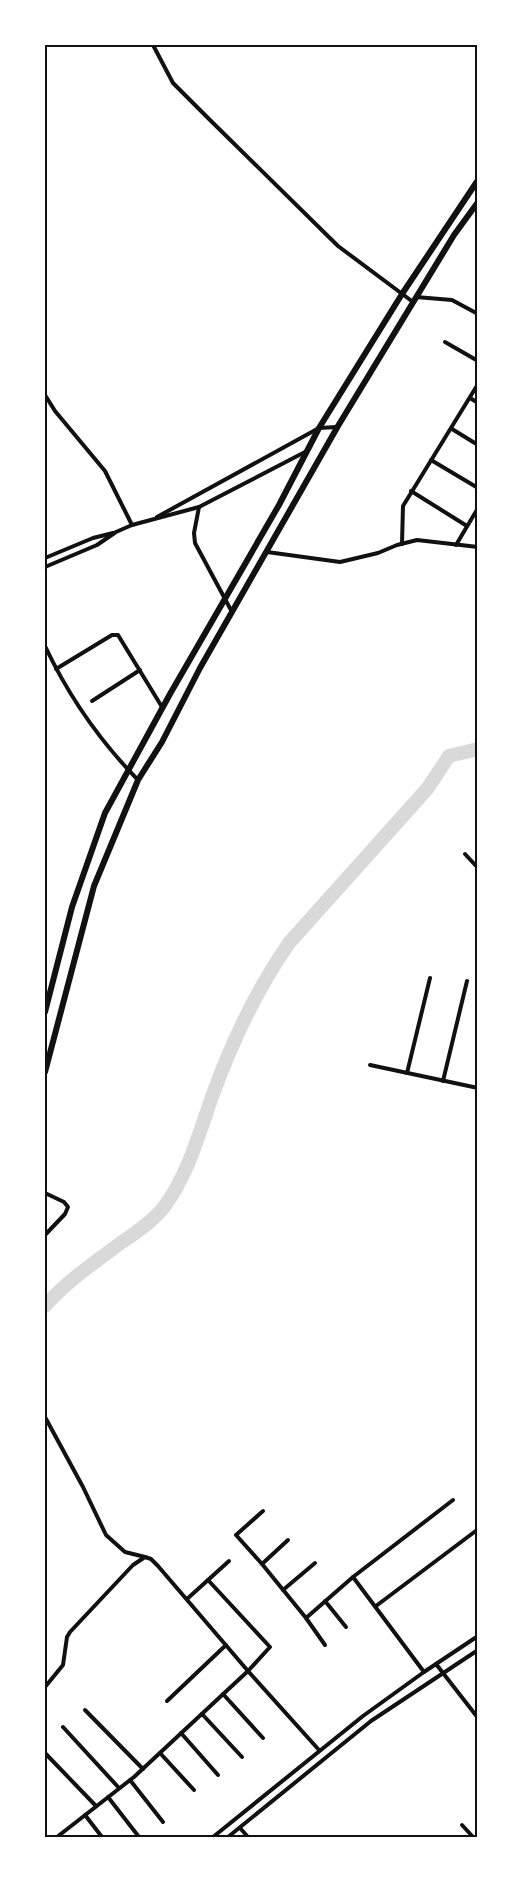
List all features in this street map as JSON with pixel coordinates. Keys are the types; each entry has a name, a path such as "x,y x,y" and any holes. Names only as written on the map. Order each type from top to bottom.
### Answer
{"main road":[{"path":"45,1012 72,907 105,813 225,601 319,428 402,294 478,180"},
{"path":"45,1072 94,886 138,780 162,742 200,668 338,426 454,235 478,202"}],"street":[{"path":"153,45 173,83 338,246 402,294 414,299 452,300 478,314"},
{"path":"445,342 478,361"},
{"path":"402,544 403,506 478,384"},
{"path":"45,395 55,411 105,471 132,525"},
{"path":"470,398 478,403"},
{"path":"151,520 319,428 338,426"},
{"path":"452,429 478,445"},
{"path":"45,558 132,525 199,507 308,450"},
{"path":"431,460 478,488"},
{"path":"411,491 467,526"},
{"path":"199,507 195,543 232,612"},
{"path":"456,544 478,508"},
{"path":"45,567 97,545 116,532"},
{"path":"267,552 340,561 378,553 417,540 478,547"},
{"path":"56,669 116,634 121,638 163,708"},
{"path":"45,646 62,681 88,721 112,754 138,780"},
{"path":"92,701 140,670"},
{"path":"465,854 478,868"},
{"path":"407,1073 430,978"},
{"path":"442,1081 467,981"},
{"path":"370,1065 478,1088"},
{"path":"45,1193 64,1202 68,1208 45,1235"},
{"path":"45,1417 106,1535 125,1552 151,1559 320,1750"},
{"path":"306,1618 353,1576 453,1500"},
{"path":"263,1511 236,1535 306,1618 325,1645"},
{"path":"376,1606 477,1530"},
{"path":"262,1564 288,1540"},
{"path":"45,1687 63,1665 70,1632 133,1565 145,1557"},
{"path":"187,1599 229,1561"},
{"path":"283,1590 315,1563"},
{"path":"353,1576 424,1672"},
{"path":"57,1837 143,1769 248,1671 270,1647 208,1580"},
{"path":"325,1601 346,1627"},
{"path":"213,1837 320,1750 424,1672 478,1636"},
{"path":"167,1701 226,1645"},
{"path":"228,1837 371,1721 478,1650"},
{"path":"436,1664 478,1718"},
{"path":"224,1694 263,1738"},
{"path":"85,1710 143,1769"},
{"path":"202,1714 242,1757"},
{"path":"63,1727 119,1788"},
{"path":"181,1733 218,1775"},
{"path":"45,1753 96,1806"},
{"path":"160,1753 194,1790"},
{"path":"130,1780 163,1822"},
{"path":"108,1797 139,1837"},
{"path":"85,1815 102,1837"},
{"path":"462,1825 472,1837"},
{"path":"240,1828 248,1837"}],"waterway":[{"path":"45,1306 72,1280 144,1226 164,1207 187,1167 220,1074 237,1036 266,979 289,943 427,789 449,756 478,749"}]}
